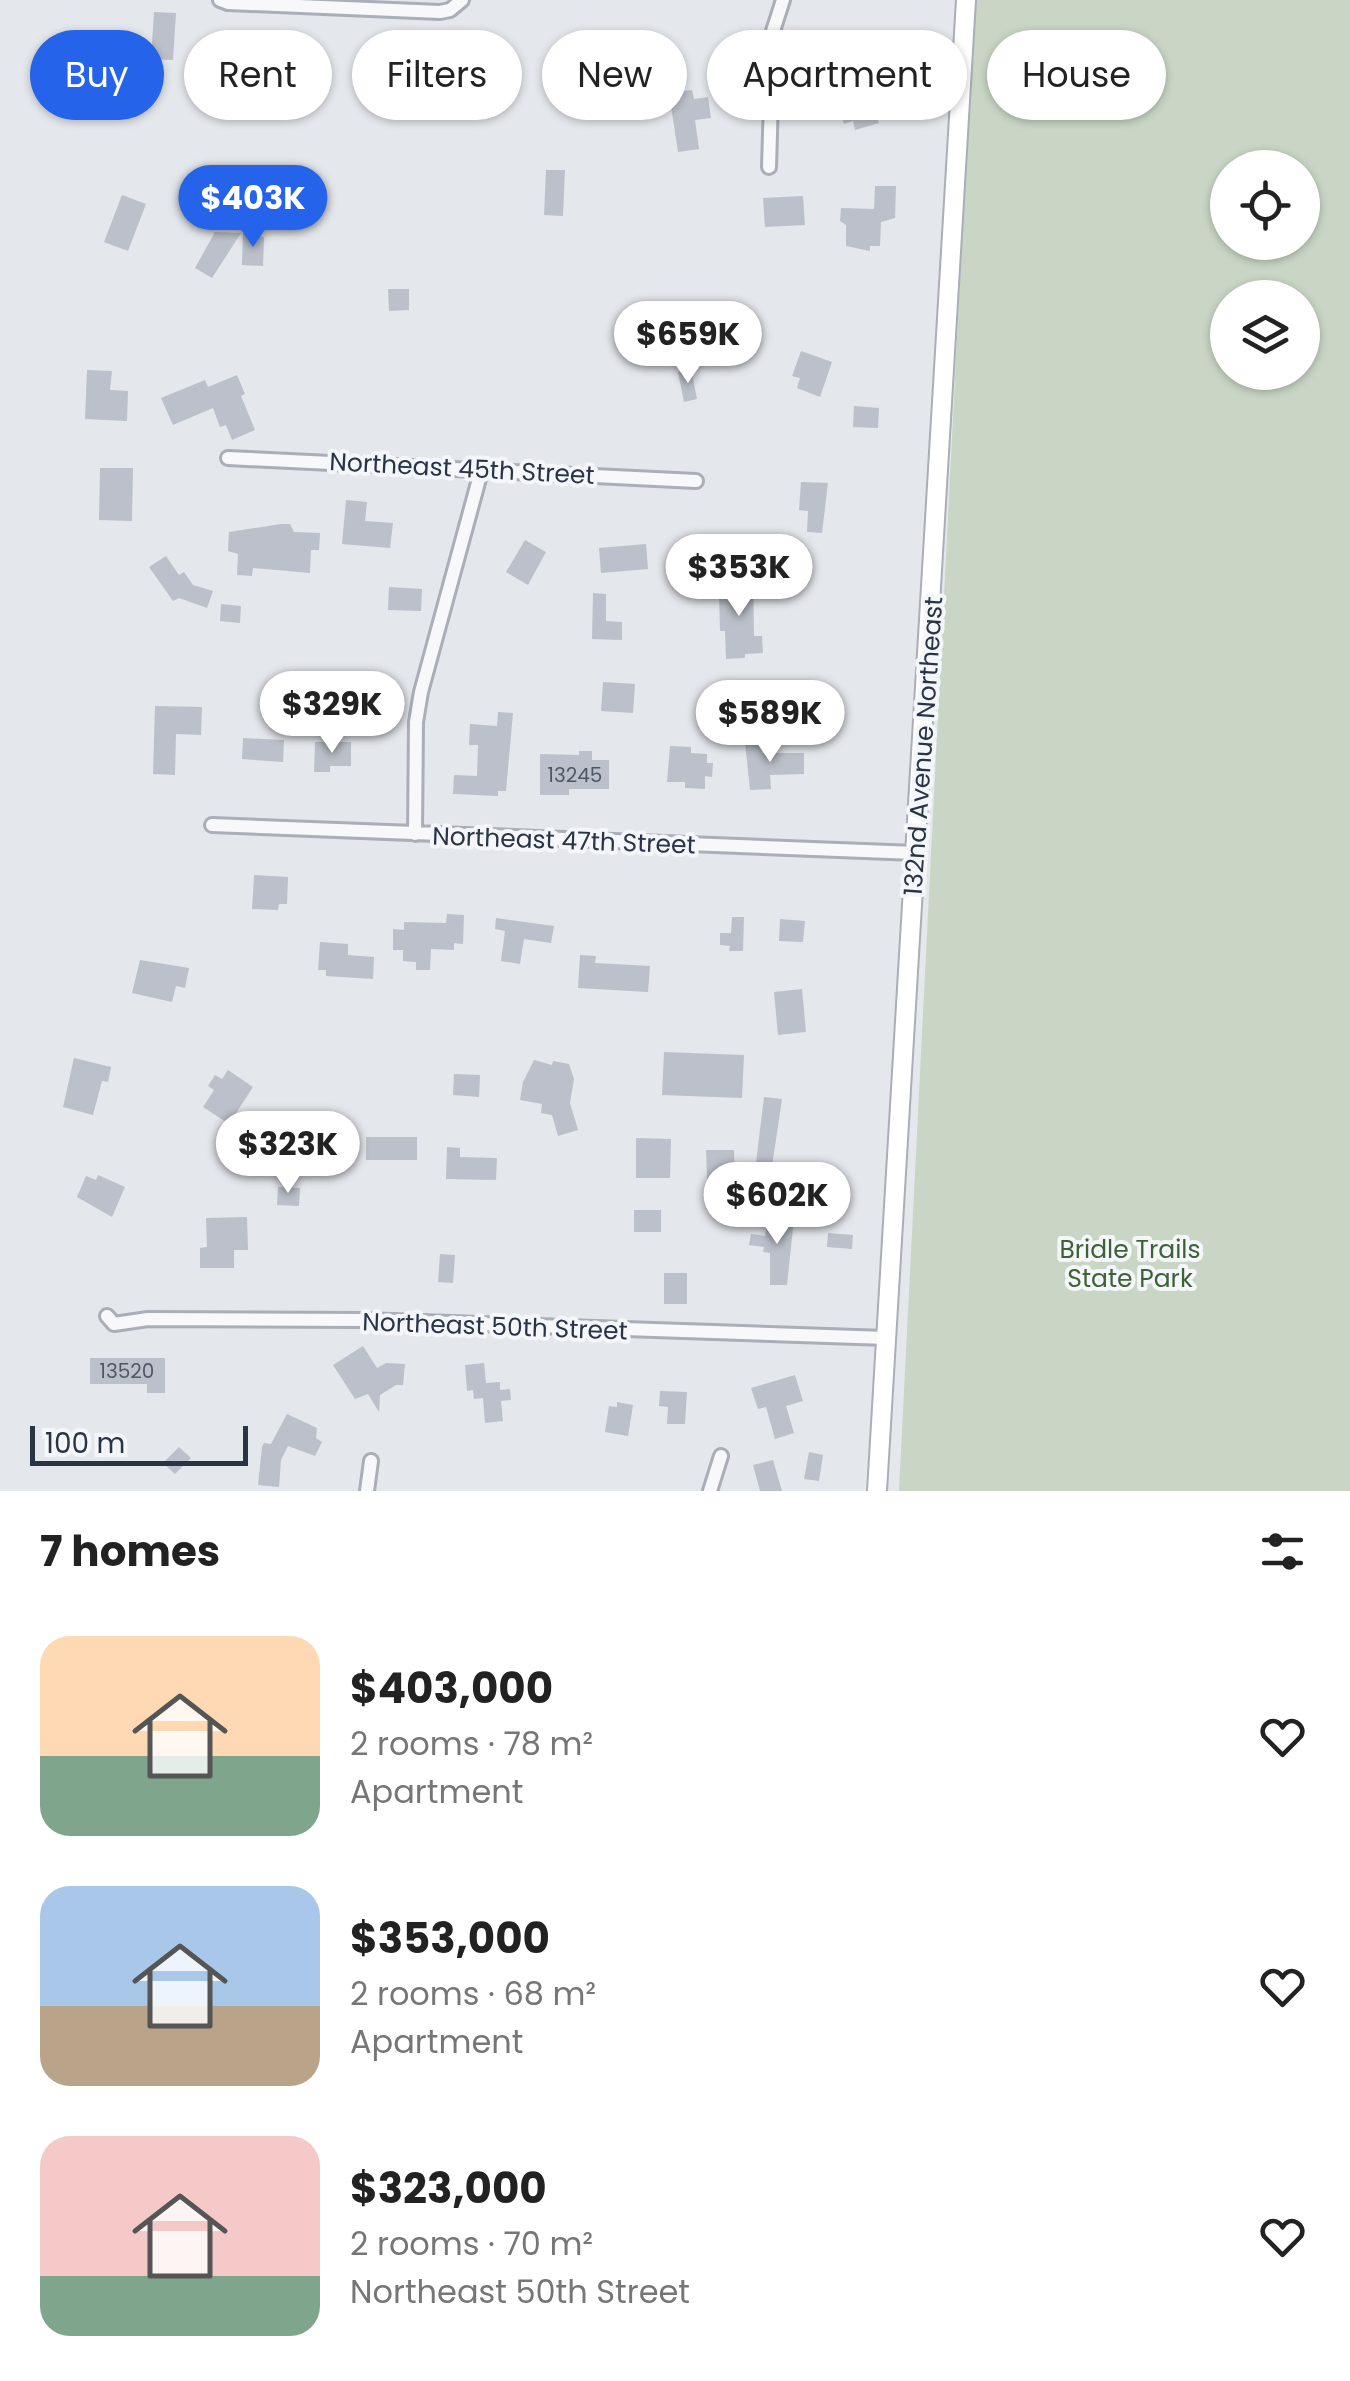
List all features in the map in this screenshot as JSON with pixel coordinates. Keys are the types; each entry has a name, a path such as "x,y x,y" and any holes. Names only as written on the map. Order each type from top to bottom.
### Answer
{"street":[{"path":"220,0 440,12 450,10 462,0"},
{"path":"769,166 773,31 782,0"},
{"name":"132nd Avenue Northeast","path":"878,1491 966,0"},
{"name":"Northeast 45th Street","path":"228,458 696,480"},
{"path":"414,834 416,722 421,692 482,468"},
{"name":"Northeast 47th Street","path":"212,824 916,853"},
{"name":"Northeast 50th Street","path":"106,1316 114,1324 148,1319 364,1320 886,1338"},
{"path":"710,1491 721,1456"},
{"path":"367,1491 371,1461"}],"green space":[{"name":"Bridle Trails State Park","path":"974,0 1350,0 1350,1491 899,1491"}],"building":[{"path":"154,12 176,13 173,60 164,60 164,30 153,30"},
{"path":"692,90 694,99 707,97 707,118 695,120 699,149 678,152 673,120 687,120 687,91"},
{"path":"843,120 879,123 855,130 853,121 844,124"},
{"path":"546,170 565,170 563,216 544,215"},
{"path":"875,186 896,186 895,218 881,222 880,246 870,246 870,251 846,246 841,208 874,209"},
{"path":"122,195 146,204 128,251 104,242"},
{"path":"803,196 805,225 765,227 763,198"},
{"path":"215,232 241,233 212,278 195,268"},
{"path":"243,233 264,237 263,266 242,265"},
{"path":"388,289 409,289 409,310 389,311"},
{"path":"801,351 832,362 820,397 797,388 800,378 792,376"},
{"path":"691,369 697,399 684,402 678,372"},
{"path":"87,370 112,371 110,390 128,391 127,421 85,419"},
{"path":"237,375 255,430 232,440 226,425 220,427 213,408 173,425 161,398 205,380 208,387"},
{"path":"854,406 879,408 878,428 853,427"},
{"path":"100,468 133,468 132,521 99,520"},
{"path":"801,482 828,483 822,533 807,532 808,511 799,510"},
{"path":"346,500 367,502 365,521 393,523 390,548 342,544"},
{"path":"290,524 294,532 320,533 319,550 311,550 310,573 253,568 252,576 237,575 238,554 228,551 229,532"},
{"path":"525,540 546,552 528,585 506,572"},
{"path":"646,544 648,569 601,573 599,548"},
{"path":"166,556 179,575 184,572 193,585 213,591 207,608 179,598 173,601 149,567"},
{"path":"731,576 753,576 754,636 762,636 763,653 726,659 719,595 731,595"},
{"path":"389,587 422,589 421,611 388,610"},
{"path":"593,593 606,594 606,621 622,622 622,640 592,639"},
{"path":"221,604 241,606 240,623 220,621"},
{"path":"603,682 635,684 633,713 601,711"},
{"path":"767,684 784,684 784,715 754,716 754,694 767,694"},
{"path":"155,706 202,707 201,735 176,734 175,775 153,774"},
{"path":"498,712 513,713 506,791 498,791 498,796 453,794 454,775 477,776 478,745 469,745 470,724 497,726"},
{"path":"243,738 284,740 283,762 242,759"},
{"path":"760,740 762,753 804,753 804,774 770,775 771,789 750,790 745,742"},
{"path":"315,742 351,742 351,766 330,766 330,772 314,772"},
{"path":"670,746 691,747 691,753 707,754 707,763 713,763 712,777 705,776 705,789 685,788 685,782 667,782"},
{"path":"579,751 592,751 592,760 609,760 609,789 569,789 569,795 540,795 540,754 579,755"},
{"path":"254,875 288,877 287,904 279,904 278,910 252,909"},
{"path":"447,914 464,915 463,944 454,943 454,950 431,949 430,970 416,970 416,962 403,961 403,950 393,950 393,929 404,930 404,922 446,923"},
{"path":"732,917 744,917 743,951 729,951 730,946 720,945 720,933 731,933"},
{"path":"496,918 554,926 551,943 524,939 520,964 501,961 505,931 495,929"},
{"path":"780,919 805,921 803,942 779,941"},
{"path":"320,942 348,944 348,955 374,957 373,979 326,976 326,970 318,970"},
{"path":"580,955 596,956 595,963 650,966 648,992 578,988"},
{"path":"140,960 189,968 185,988 176,986 172,1002 132,993"},
{"path":"802,989 806,1032 778,1035 774,992"},
{"path":"664,1052 744,1055 742,1098 662,1095"},
{"path":"74,1058 111,1067 108,1082 102,1081 93,1115 63,1107"},
{"path":"534,1060 569,1064 574,1079 570,1103 578,1130 558,1136 552,1115 541,1113 542,1104 520,1100 523,1082"},
{"path":"228,1070 253,1087 229,1124 203,1107 214,1090 208,1086 215,1075 222,1079"},
{"path":"454,1074 480,1075 479,1097 453,1095"},
{"path":"764,1097 782,1099 771,1173 755,1171"},
{"path":"366,1137 417,1137 417,1160 366,1160"},
{"path":"636,1138 671,1139 670,1178 636,1178"},
{"path":"447,1147 460,1148 460,1157 497,1158 496,1180 446,1179"},
{"path":"706,1150 734,1150 735,1179 707,1179"},
{"path":"98,1175 125,1187 112,1217 77,1197 86,1176 96,1180"},
{"path":"278,1187 300,1188 299,1206 277,1205"},
{"path":"634,1210 661,1210 661,1232 634,1232"},
{"path":"768,1215 794,1219 787,1285 770,1285 770,1253 763,1252 764,1247 749,1245 751,1234 765,1236"},
{"path":"247,1217 248,1250 234,1250 234,1268 200,1268 200,1248 207,1247 206,1218"},
{"path":"828,1233 853,1235 852,1249 827,1247"},
{"path":"440,1254 455,1255 453,1283 438,1282"},
{"path":"664,1273 687,1273 687,1304 664,1304"},
{"path":"363,1346 377,1368 386,1363 405,1364 403,1385 380,1395 379,1412 368,1394 355,1399 333,1365"},
{"path":"90,1358 165,1358 165,1393 147,1393 147,1384 90,1384"},
{"path":"484,1363 486,1383 500,1382 500,1390 510,1389 511,1400 501,1401 503,1421 485,1423 483,1398 474,1399 473,1390 467,1391 465,1365"},
{"path":"795,1375 803,1401 786,1406 794,1433 775,1439 766,1407 758,1409 751,1388"},
{"path":"660,1391 687,1392 685,1424 667,1424 668,1407 659,1406"},
{"path":"617,1402 633,1405 628,1436 605,1432 609,1406 617,1407"},
{"path":"287,1414 317,1428 316,1438 322,1442 315,1456 288,1446 281,1460 279,1487 258,1485 262,1447 264,1443 271,1444"},
{"path":"179,1447 191,1458 175,1474 163,1463"},
{"path":"809,1452 823,1455 819,1481 804,1479"},
{"path":"773,1460 782,1491 760,1491 753,1465"}]}
